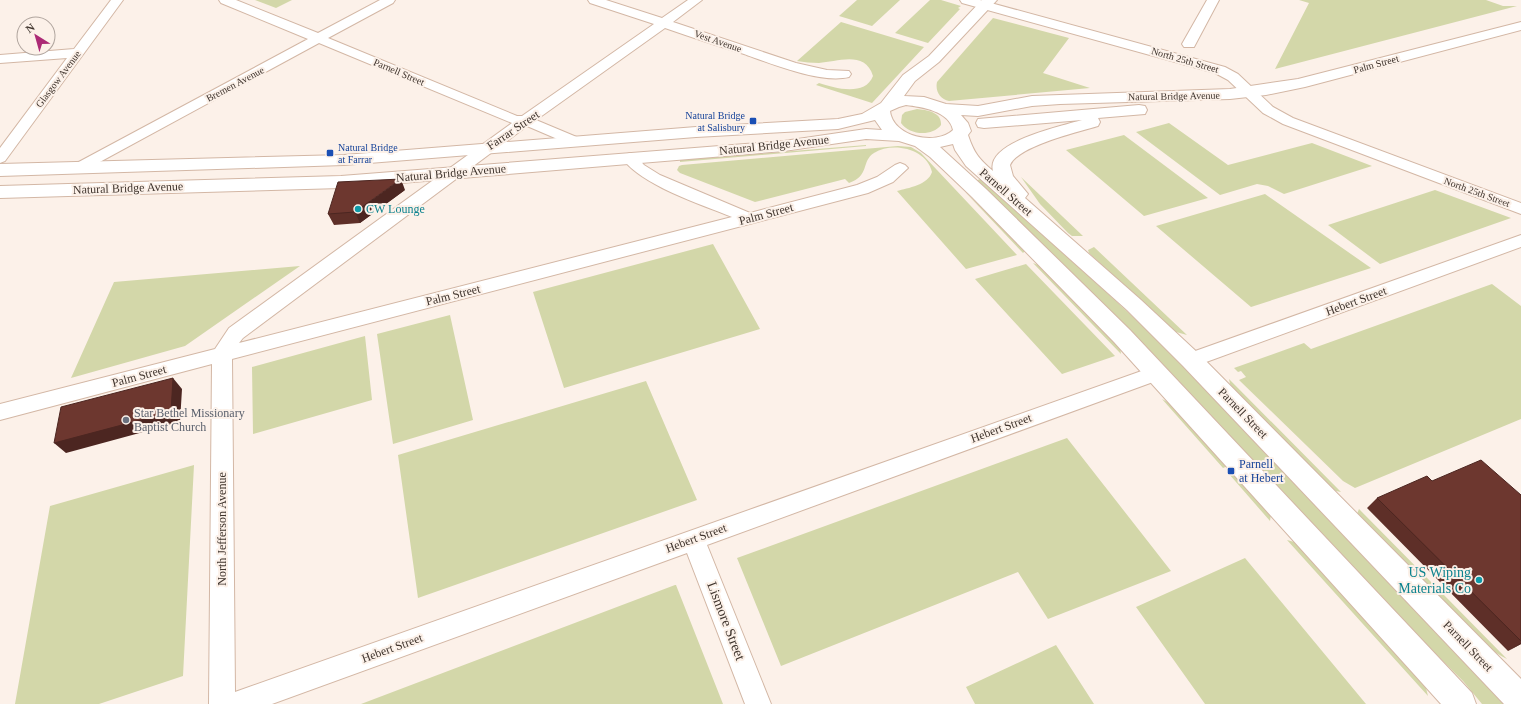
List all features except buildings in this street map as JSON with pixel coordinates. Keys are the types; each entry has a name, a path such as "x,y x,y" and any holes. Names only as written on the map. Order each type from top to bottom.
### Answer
{"main road":[{"path":"885,108 909,78 934,59 988,3"},
{"name":"Palm Street","path":"1230,94 1249,93 1299,84 1521,26"},
{"path":"934,59 922,84 924,95 938,106"},
{"name":"Natural Bridge Avenue","path":"0,170 344,160 696,132 851,122 868,118 885,108 906,100 978,111 1026,102 1060,99 1230,94"},
{"name":"Natural Bridge Avenue","path":"0,192 341,182 791,145 866,134 911,139 930,143 947,142 961,132 988,122 1126,111 1201,101 1230,94"},
{"name":"Parnell Street","path":"938,106 957,118 961,132 962,145 972,162 1134,306 1191,360 1520,696"},
{"name":"Parnell Street","path":"885,108 881,114 886,124 936,152 1002,215 1088,301 1461,704"},
{"path":"1051,231 1006,177 1001,166 1002,161 1013,150 1032,141 1126,111"},
{"path":"453,172 540,155 636,145 696,132"},
{"path":"234,185 297,176 397,165 485,149"},
{"path":"0,186 23,180 129,176 203,164"}],"street":[{"name":"Glasgow Avenue","path":"0,158 117,0"},
{"name":"Parnell Street","path":"224,0 515,120 527,121 574,142"},
{"name":"Bremen Avenue","path":"80,167 389,0"},
{"name":"Vest Avenue","path":"594,0 792,66 828,74 844,74"},
{"name":"Farrar Street","path":"222,354 236,333 453,172 696,0"},
{"name":"North 25th Street","path":"966,0 988,3 1212,67 1228,74 1268,110 1288,121 1521,209"},
{"path":"1189,44 1213,0"},
{"path":"0,59 77,53"},
{"path":"630,158 639,168 654,178 750,218"},
{"name":"Palm Street","path":"0,412 862,189 885,180 900,168"},
{"name":"Hebert Street","path":"1191,360 1521,241"},
{"name":"North Jefferson Avenue","path":"222,354 222,704"},
{"name":"Hebert Street","path":"237,704 1156,373"},
{"name":"Lismore Street","path":"694,539 758,704"}],"green space":[{"path":"255,0 292,0 276,8"},
{"path":"857,0 900,0 872,26 839,16"},
{"path":"930,0 941,0 961,6 958,8 960,9 928,43 895,33"},
{"path":"1299,0 1486,0 1503,6 1517,6 1275,69 1309,3"},
{"path":"993,18 1069,38 1043,73 1090,88 949,101 943,98 939,94 937,82"},
{"path":"841,22 924,47 872,103 816,85 819,83 841,89 856,89 863,87 869,83 873,76 869,68 864,63 850,59 819,63 797,61"},
{"path":"917,109 936,114 941,121 941,125 937,129 926,133 909,130 901,123 902,115 905,112"},
{"path":"1169,123 1228,165 1312,143 1372,166 1284,194 1268,186 1257,184 1220,195 1136,132"},
{"path":"1124,135 1208,198 1144,216 1066,150"},
{"path":"866,146 680,162 680,160"},
{"path":"898,146 911,147 921,153 1017,255 966,269 897,191 922,183 930,176 932,172 929,164 924,158 908,149 890,148 882,149 874,153 870,156 863,173 856,180 849,183 845,179 755,202 680,173 677,170 679,166 682,165"},
{"path":"1021,177 1083,236 1072,236 1068,233 1040,204"},
{"path":"983,178 1160,342 1293,479 1327,518 1343,532 1509,704 1482,704 1463,681 1359,578 975,181"},
{"path":"1435,190 1511,218 1380,264 1328,225"},
{"path":"965,192 1023,248 1025,251 1023,253"},
{"path":"1265,194 1371,268 1251,307 1156,226"},
{"path":"713,244 760,329 564,388 533,292"},
{"path":"1094,247 1187,335 1176,332 1168,326 1089,253 1088,250"},
{"path":"1033,263 1041,266 1120,347 1121,354"},
{"path":"1026,264 1115,356 1062,374 975,279"},
{"path":"300,266 185,346 71,378 114,282"},
{"path":"1492,284 1521,306 1521,419 1355,488 1343,481 1239,380 1246,377 1241,371 1238,372 1234,368 1304,343 1311,349"},
{"path":"450,315 473,420 393,444 377,334"},
{"path":"365,336 372,400 253,434 252,367"},
{"path":"1229,379 1341,492 1331,488 1236,392 1230,384"},
{"path":"646,381 697,500 418,598 398,455"},
{"path":"1162,399 1171,404 1228,466 1223,468"},
{"path":"1067,438 1171,571 1048,619 1018,572 781,666 737,558"},
{"path":"194,465 183,676 99,704 15,704 50,506"},
{"path":"1233,472 1271,514 1270,521 1229,474"},
{"path":"1359,509 1434,585 1428,588 1357,514"},
{"path":"1287,540 1298,543 1420,679 1426,688 1428,696"},
{"path":"1245,558 1366,704 1205,704 1136,607"},
{"path":"675,585 723,704 361,704"},
{"path":"1442,593 1507,659 1487,646 1469,630 1437,596"},
{"path":"1056,645 1094,704 975,704 966,687"}],"place":[{"name":"Natural Bridge at Salisbury","path":"753,121"},
{"name":"Natural Bridge at Farrar","path":"330,153"},
{"name":"CW Lounge","path":"358,209"},
{"name":"Star Bethel Missionary Baptist Church","path":"126,420"},
{"name":"Parnell at Hebert","path":"1231,471"},
{"name":"US Wiping Materials Co","path":"1479,580"}]}
